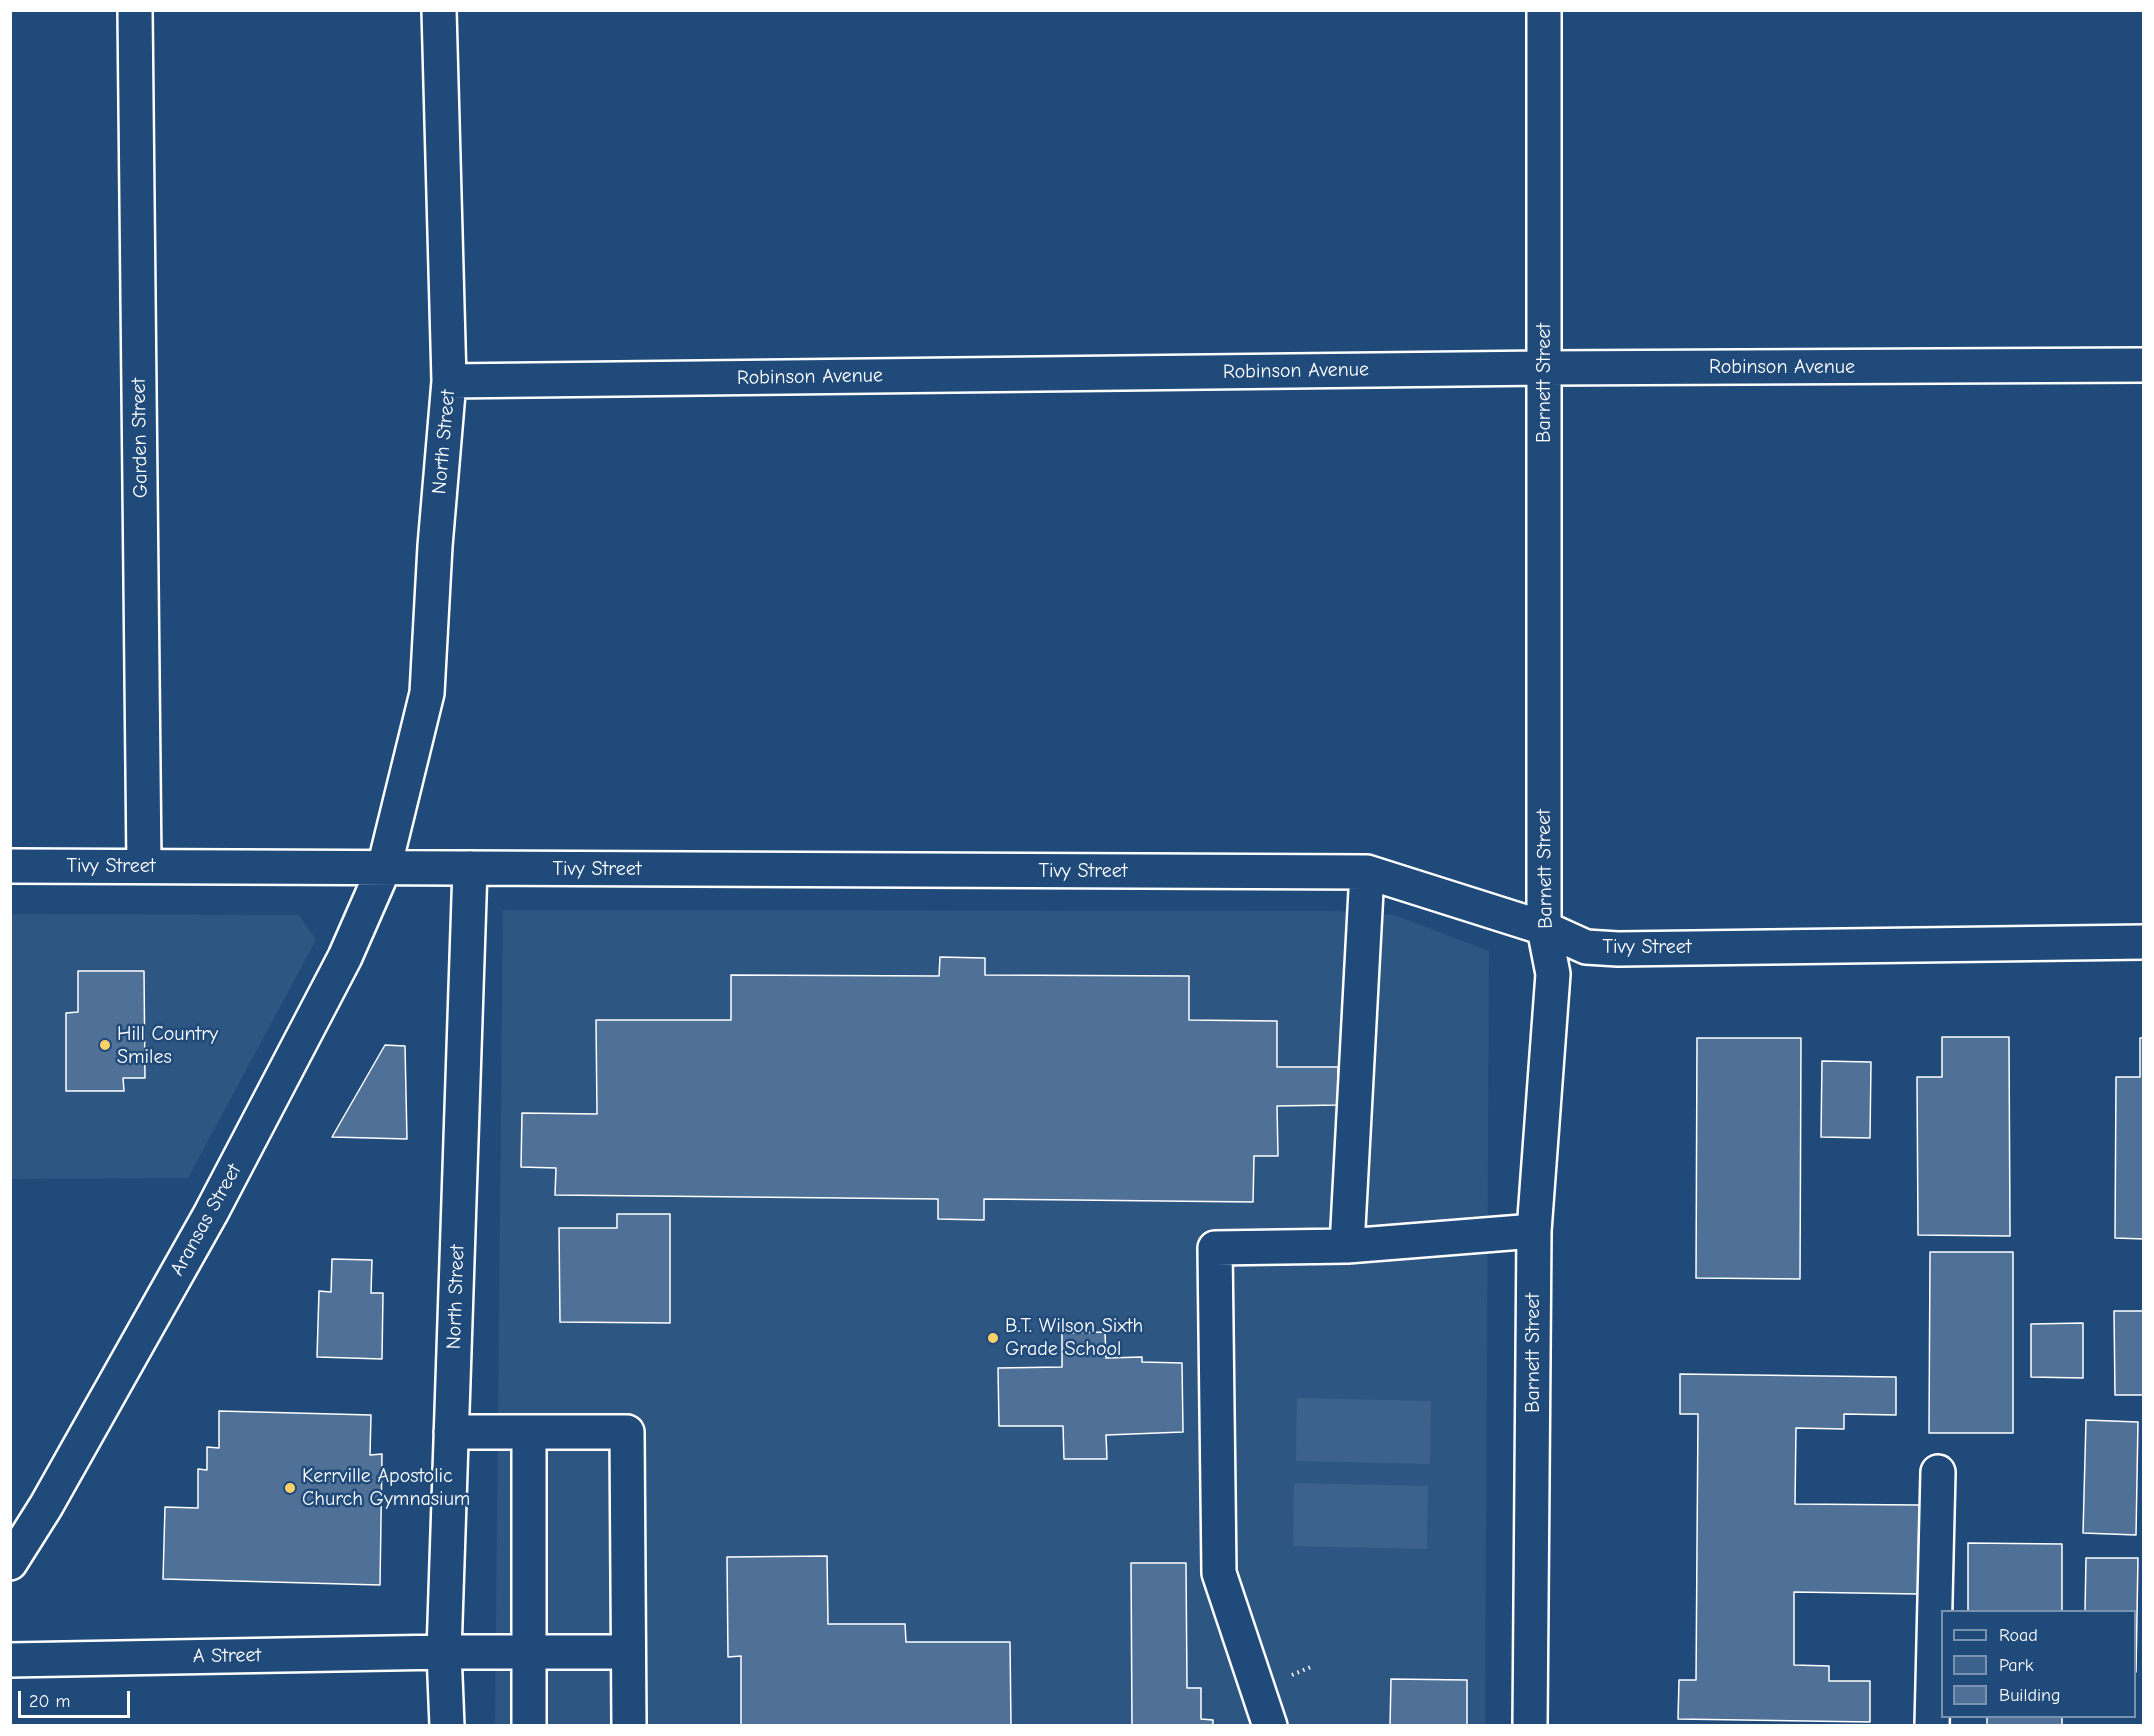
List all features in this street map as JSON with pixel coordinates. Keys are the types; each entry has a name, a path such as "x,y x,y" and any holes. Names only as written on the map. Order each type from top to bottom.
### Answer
{"street":[{"name":"Garden Street","path":"135,10 144,865"},
{"name":"North Street","path":"384,868 427,693 435,546 449,381 439,10"},
{"name":"Barnett Street","path":"1530,1725 1534,1231 1553,974 1544,928 1544,10"},
{"name":"Robinson Avenue","path":"449,381 1544,368 2144,365"},
{"name":"Tivy Street","path":"11,871 144,865 1367,872 1544,928 1586,947 1618,949 2144,942"},
{"name":"Aransas Street","path":"10,1563 46,1506 211,1213 345,957 384,868"},
{"name":"North Street","path":"447,1725 444,1652 470,868"},
{"path":"1347,1246 1367,872"},
{"path":"1270,1725 1219,1573 1215,1248 1347,1246 1534,1231"},
{"path":"452,1432 627,1432 629,1725"},
{"path":"529,1725 530,1432"},
{"path":"1932,1725 1938,1472"},
{"name":"A Street","path":"10,1660 444,1652 628,1652"}],"shaded area":[{"name":"B.T. Wilson Sixth Grade School","path":"503,910 1337,911 1394,915 1489,951 1485,1725 495,1726"},
{"path":"10,914 299,915 316,940 188,1178 11,1179"}],"green space":[{"path":"1297,1398 1431,1401 1430,1464 1296,1461"},
{"path":"1294,1483 1428,1486 1427,1549 1293,1546"}],"building":[{"path":"940,957 985,958 985,975 1189,976 1189,1020 1277,1021 1277,1067 1338,1067 1338,1105 1277,1106 1278,1156 1254,1156 1253,1202 984,1199 984,1220 938,1219 938,1199 555,1195 556,1168 521,1167 522,1113 597,1114 596,1020 731,1020 731,975 939,976"},
{"name":"Hill Country Smiles","path":"78,971 144,971 145,1078 123,1078 124,1091 66,1091 66,1013 78,1012"},
{"path":"1942,1037 2009,1037 2010,1236 1918,1235 1917,1077 1942,1077"},
{"path":"1697,1038 1801,1038 1800,1279 1696,1278"},
{"path":"2140,1038 2144,1038 2144,1239 2115,1238 2116,1077 2140,1077"},
{"path":"385,1045 405,1046 407,1139 332,1137"},
{"path":"1822,1061 1871,1062 1870,1138 1821,1137"},
{"path":"617,1214 670,1214 670,1323 560,1322 559,1228 617,1228"},
{"path":"1930,1252 2013,1252 2013,1433 1929,1433"},
{"path":"332,1259 372,1260 371,1293 383,1293 382,1359 317,1357 319,1291 331,1292"},
{"path":"2114,1311 2144,1311 2144,1395 2115,1395"},
{"path":"2083,1323 2083,1378 2031,1377 2031,1324"},
{"path":"1105,1332 1106,1358 1142,1357 1142,1362 1182,1363 1183,1432 1106,1435 1107,1459 1064,1459 1063,1426 999,1426 998,1368 1062,1367 1062,1333"},
{"path":"1680,1374 1896,1377 1896,1415 1844,1414 1844,1429 1796,1428 1795,1504 1919,1505 1918,1594 1794,1592 1794,1665 1829,1666 1829,1681 1870,1681 1870,1722 1678,1719 1679,1680 1696,1680 1698,1414 1680,1414"},
{"name":"Kerrville Apostolic Church Gymnasium","path":"219,1411 371,1415 370,1455 382,1454 380,1585 163,1579 165,1507 198,1508 198,1469 207,1470 207,1447 219,1448"},
{"path":"2086,1420 2138,1422 2136,1535 2083,1533"},
{"path":"1968,1543 2062,1544 2062,1610 1968,1610"},
{"path":"827,1556 828,1624 905,1624 906,1642 1010,1642 1011,1726 741,1726 741,1656 728,1657 727,1557"},
{"path":"2086,1558 2138,1558 2136,1672 2136,1610 2085,1610"},
{"path":"1131,1563 1186,1563 1187,1688 1201,1688 1201,1719 1213,1720 1213,1726 1132,1726"},
{"path":"1391,1679 1467,1680 1467,1726 1390,1726"},
{"path":"1987,1718 2062,1718 2062,1726 1987,1726"}],"place":[{"name":"Hill Country Smiles","path":"105,1045"},
{"name":"B.T. Wilson Sixth Grade School","path":"993,1338"},
{"name":"Kerrville Apostolic Church Gymnasium","path":"290,1488"}]}
